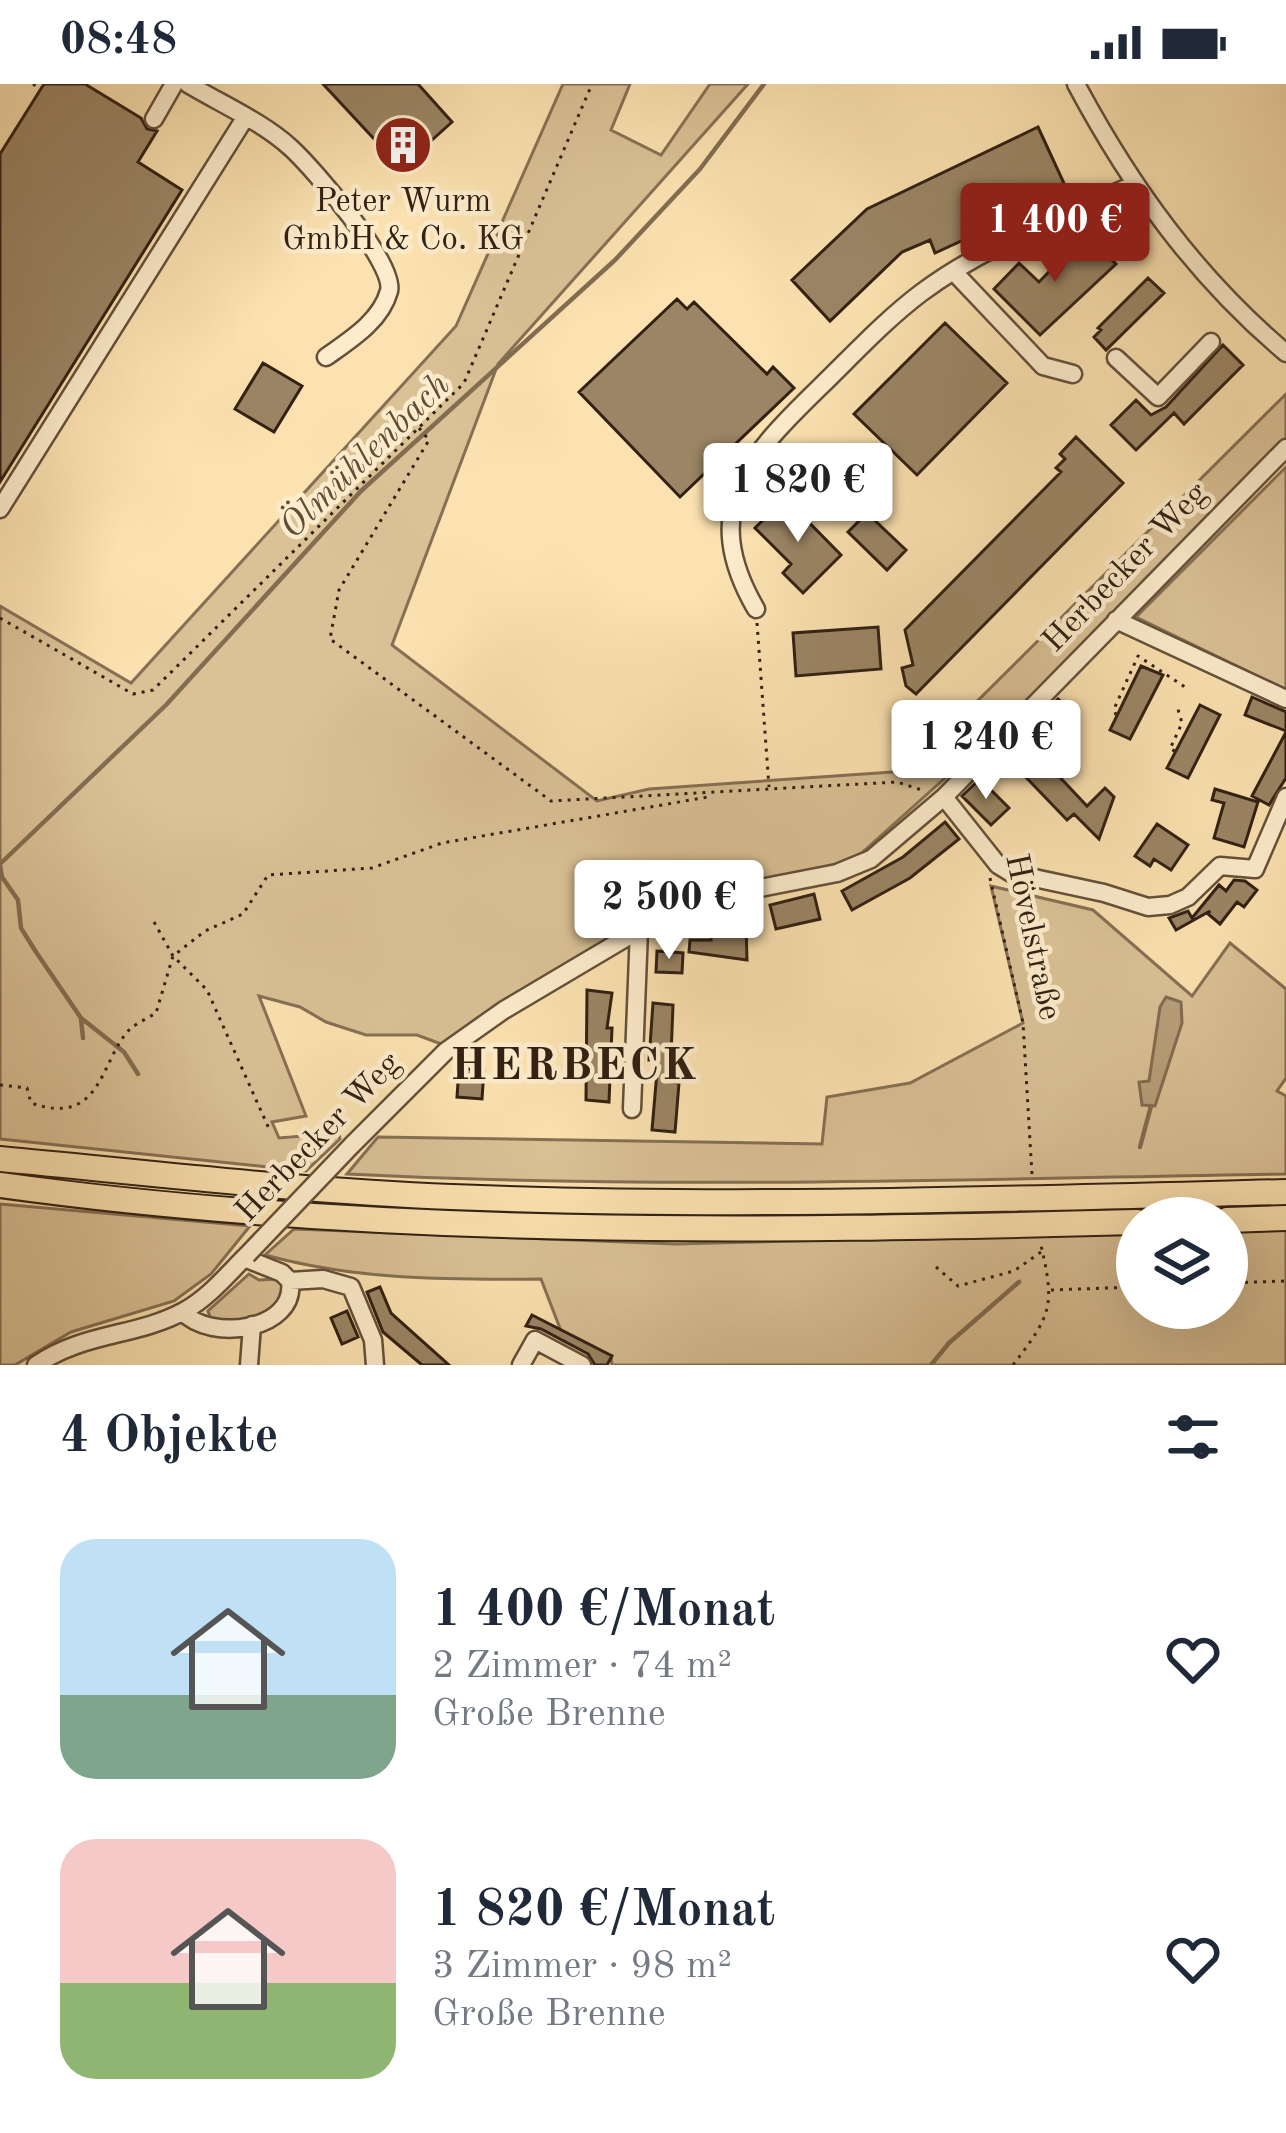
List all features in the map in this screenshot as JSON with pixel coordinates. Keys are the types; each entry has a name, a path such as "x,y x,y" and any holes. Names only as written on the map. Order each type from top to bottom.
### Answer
{"highway":[{"path":"0,1156 446,1197 884,1202 1286,1192"},
{"path":"0,1185 257,1211 530,1225 698,1228 1116,1222"},
{"path":"1248,1219 1286,1218"}],"street":[{"path":"154,119 173,84"},
{"path":"188,84 290,146 366,238 390,277 389,293 367,327 326,357"},
{"path":"1076,84 1107,142 1205,277 1286,353"},
{"path":"0,509 245,118"},
{"path":"756,610 736,576 731,511 745,472 766,439 893,316 954,272 996,247 1136,184"},
{"path":"954,272 1043,366 1073,374"},
{"path":"1116,358 1158,398 1211,343"},
{"name":"Herbecker Weg","path":"36,1365 91,1337 134,1329 183,1312 201,1300 446,1051 504,1010 639,930 725,898 871,859 944,797 1286,448"},
{"path":"1116,620 1286,699"},
{"name":"Hövelstraße","path":"944,797 983,846"},
{"path":"983,846 998,865 1023,877 1104,893 1133,905 1170,905 1202,887 1220,866 1255,869 1286,797"},
{"path":"632,1109 639,930"},
{"path":"183,1312 211,1328 252,1325 285,1305 290,1281 246,1257"},
{"path":"290,1281 323,1279 349,1285 373,1340 375,1365"},
{"path":"249,1365 252,1325"},
{"path":"521,1365 535,1340 582,1365"}],"path":[{"path":"0,618 133,694 153,690 464,383 592,84"},
{"path":"418,426 429,440 339,590 330,639 551,801 897,782 944,797"},
{"path":"756,610 770,790"},
{"path":"1116,715 1114,709 1138,656 1185,687"},
{"path":"1175,751 1170,748 1182,724 1178,706"},
{"path":"0,1085 27,1088 32,1103 46,1108 76,1104 101,1084 129,1030 156,1013 173,956 242,914 268,875 372,868 442,844 723,794"},
{"name":"Hövelstraße","path":"983,846 1023,1023 1032,1175"},
{"path":"154,922 173,956 207,990 271,1131"},
{"path":"1013,1365 1039,1331 1050,1307 1040,1240"},
{"path":"936,1267 958,1286 1014,1271 1042,1251"},
{"path":"1248,1282 1286,1281"},
{"path":"1049,1291 1116,1288"}],"shaded area":[{"path":"563,84 630,84 611,130 661,155 710,84 748,84 498,364 392,645 597,801 649,789 907,771 1286,394 1286,438 998,730 982,738 984,743 855,859 680,906 610,937 498,1005 444,1045 417,1035 366,1035 326,1022 300,1007 259,996 306,1116 272,1122 279,1138 339,1133 340,1139 306,1171 0,1139 0,606 131,683 456,326"},
{"path":"1286,467 1286,690 1136,617"},
{"path":"991,886 1093,910 1192,996 1230,943 1286,989 1286,1078 1277,1091 1286,1096 1286,1174 699,1182 347,1174 378,1137 822,1144 827,1097 910,1083 1023,1023"},
{"path":"1166,997 1181,1002 1182,1023 1155,1106 1142,1105 1139,1082 1149,1081 1160,1007"},
{"path":"0,1204 250,1226 211,1274 174,1301 71,1332 15,1365 0,1365"},
{"path":"1286,1228 1286,1365 612,1365 611,1356 561,1331 541,1279 367,1274 265,1255 294,1229 676,1244 1116,1233 1116,1329 1248,1329 1248,1229"},
{"path":"249,1274 259,1280 278,1279 285,1285 277,1305 237,1322 211,1320 208,1311"}],"building":[{"path":"44,84 85,84 141,118 147,129 157,131 138,162 182,190 0,482 0,154"},
{"name":"Peter Wurm GmbH & Co. KG","path":"323,84 418,84 452,122 401,168"},
{"path":"1038,127 1068,192 935,253 930,240 902,252 830,321 792,280 867,209"},
{"path":"1085,235 1116,264 1040,335 994,289 1019,263 1039,282"},
{"path":"1148,278 1164,293 1106,350 1094,337 1098,328"},
{"path":"677,299 687,309 694,302 767,374 773,367 794,388 680,497 579,392"},
{"path":"945,323 1007,383 917,475 854,414"},
{"path":"1223,345 1243,365 1184,424 1174,413 1136,450 1111,425 1136,400 1151,415 1166,407"},
{"path":"263,363 302,386 274,432 235,409"},
{"path":"1076,437 1123,483 916,694 906,686 902,668 913,665 905,630 1061,472 1056,468 1065,459 1060,454"},
{"path":"785,498 841,555 803,593 783,573 791,564 755,528"},
{"path":"867,513 906,550 887,570 848,532"},
{"path":"878,627 881,669 796,676 793,633"},
{"path":"1141,666 1163,675 1130,739 1110,730"},
{"path":"1252,697 1286,712 1286,731 1245,715"},
{"path":"1058,699 1073,712 1056,730 1041,716"},
{"path":"1200,705 1220,715 1188,778 1167,768"},
{"path":"1286,732 1286,778 1269,805 1252,796"},
{"path":"1037,753 1087,806 1105,788 1114,797 1099,839 1074,814 1067,820 1019,770"},
{"path":"980,779 1009,808 991,825 962,796"},
{"path":"1215,789 1258,802 1244,847 1214,838 1224,803 1212,800"},
{"path":"945,822 959,839 910,878 852,910 842,891 903,857"},
{"path":"1157,824 1188,845 1171,870 1154,859 1150,866 1135,856"},
{"path":"1234,880 1257,890 1244,907 1237,902 1220,924 1210,911 1176,930 1169,918 1188,911 1192,918 1219,885 1226,891"},
{"path":"814,894 820,919 776,929 770,905"},
{"path":"730,924 746,924 747,960 689,952 690,940 711,940 711,932 731,932"},
{"path":"657,951 683,953 682,973 656,972"},
{"path":"587,990 612,993 607,1028 612,1028 609,1102 586,1100"},
{"path":"653,1003 673,1005 670,1082 679,1083 675,1132 652,1130 658,1060 649,1060"},
{"path":"459,1068 484,1070 482,1099 457,1097"},
{"path":"380,1287 391,1313 449,1365 422,1365 383,1332 367,1292"},
{"path":"347,1311 358,1337 342,1344 331,1318"},
{"path":"532,1315 612,1356 607,1365 595,1365 588,1354 526,1326"}],"waterway":[{"name":"Ölmühlenbach","path":"0,864 166,705 361,491 615,260 700,169 764,84"},
{"path":"0,865 2,877 18,900 21,928 36,952 81,1018 124,1052 138,1074"},
{"path":"81,1019 83,1038"},
{"path":"1140,1147 1151,1106"},
{"path":"931,1365 949,1343 1019,1282"}],"place":[{"name":"Peter Wurm GmbH & Co. KG","path":"403,145"}],"district":[{"name":"HERBECK","path":"575,1067"}]}
